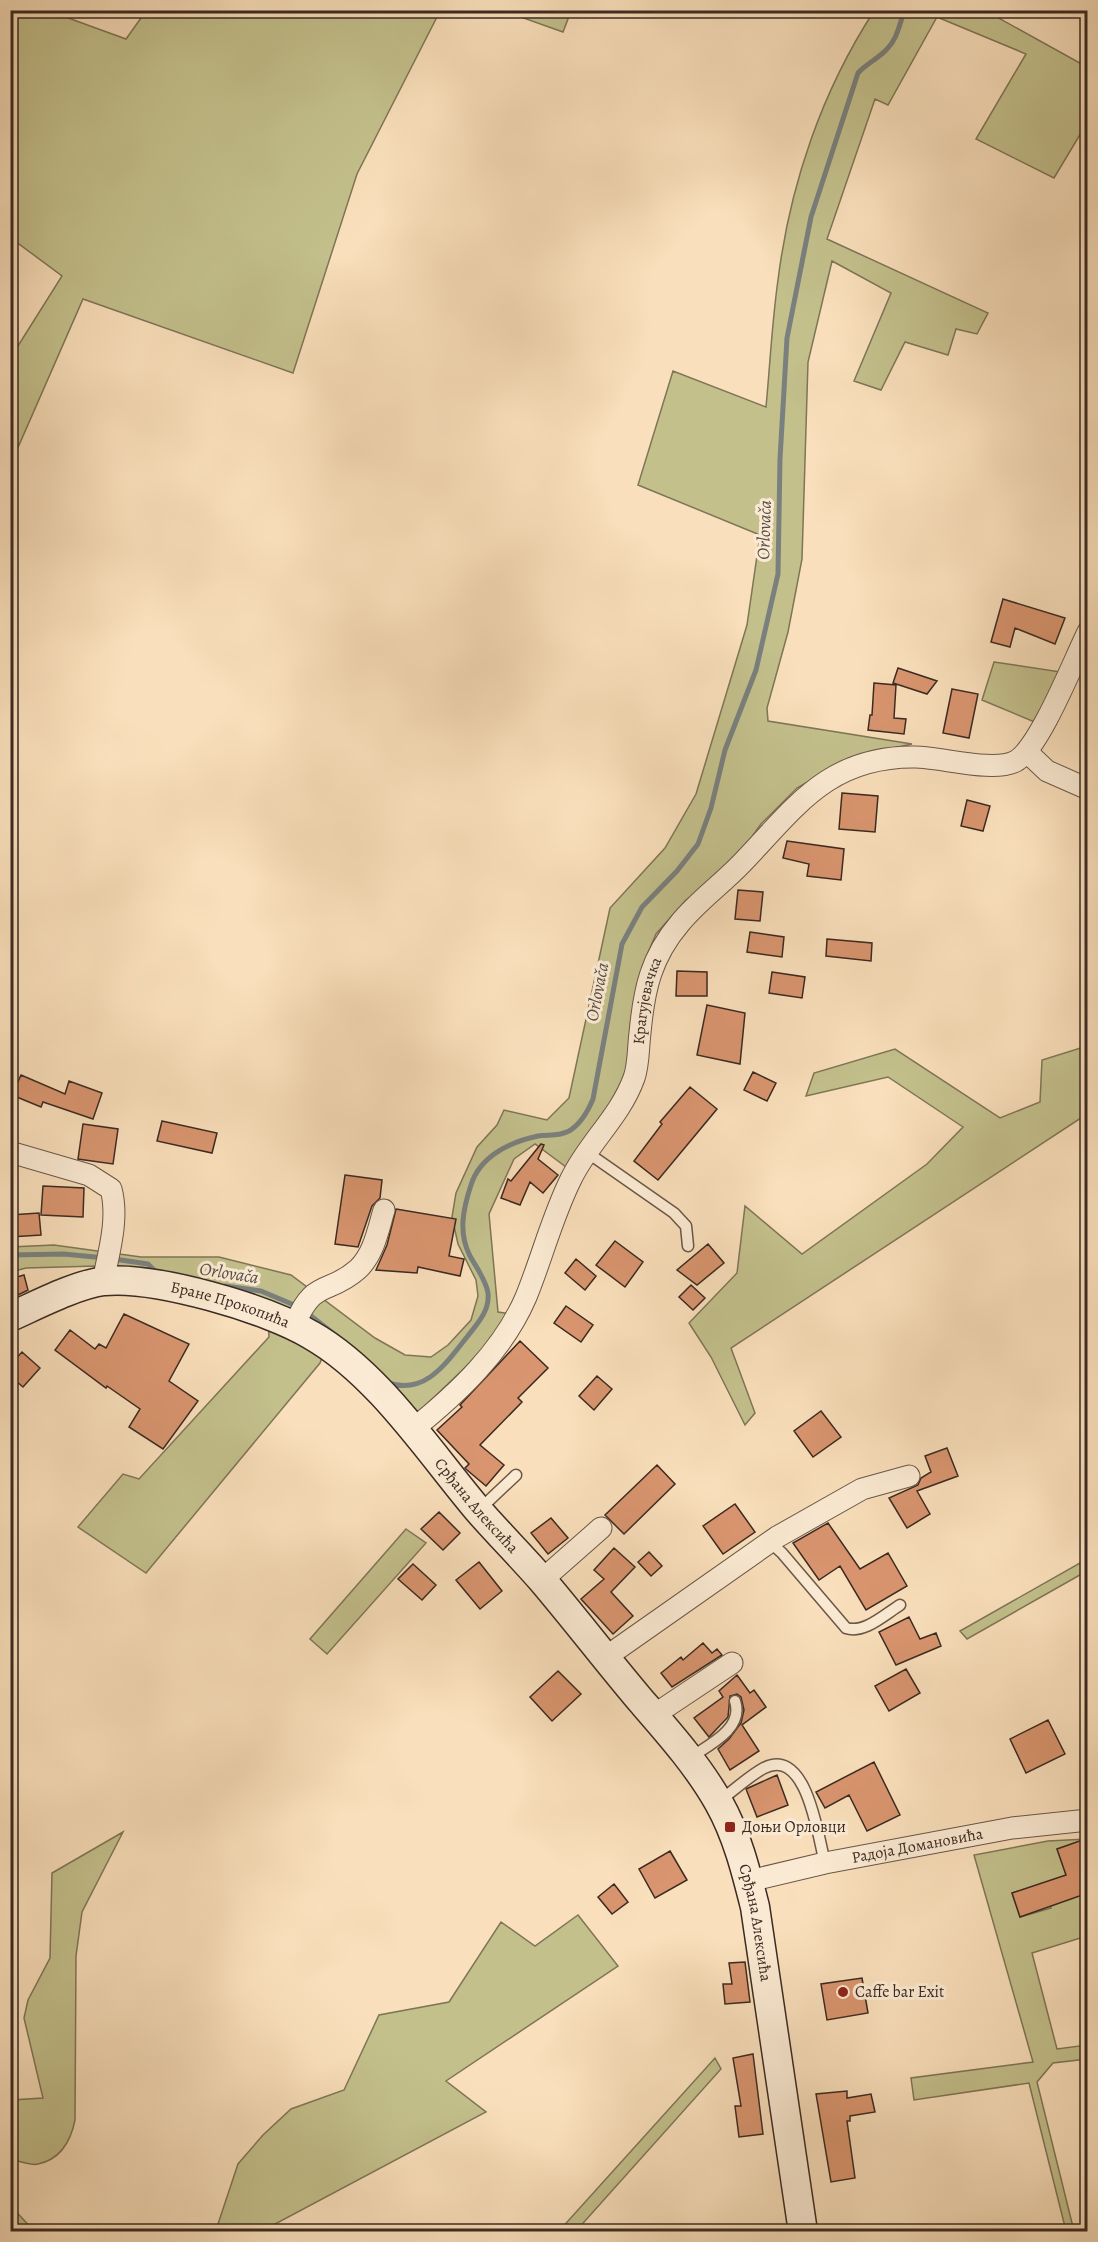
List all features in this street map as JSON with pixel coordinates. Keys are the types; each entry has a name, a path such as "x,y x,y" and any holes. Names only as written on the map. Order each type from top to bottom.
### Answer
{"street":[{"path":"1088,632 1027,752 1047,771 1088,789"},
{"name":"Крагујевачка","path":"412,1430 473,1375 509,1329 525,1299 570,1180 613,1119 634,1079 646,982 664,943 680,922 745,860 798,802 842,772 864,764 910,757 1009,764 1027,752"},
{"path":"10,1152 88,1174 111,1189 114,1200 112,1235 105,1271"},
{"path":"301,1312 359,1268 374,1244 384,1209"},
{"name":"Бране Прокопића","path":"10,1317 105,1271 275,1316 301,1312 313,1335 374,1386 412,1430"},
{"name":"Срђана Алексића","path":"412,1430 478,1510 542,1580 654,1715 718,1802 742,1857 755,1907 803,2232"},
{"path":"606,1657 770,1542 862,1489 909,1476"},
{"path":"542,1580 601,1528"},
{"path":"654,1715 732,1663"},
{"name":"Радоја Домановића","path":"749,1881 825,1863 1012,1828 1088,1820"}],"lane":[{"path":"588,1153 674,1213 686,1226 688,1246"},
{"path":"478,1510 516,1475"},
{"path":"770,1542 846,1628 855,1631 863,1628 900,1605"},
{"path":"688,1759 710,1745 736,1721 738,1712 735,1701"},
{"path":"718,1802 764,1768 781,1766 795,1771 807,1792 825,1863"}],"shaded area":[{"path":"11,10 49,11 126,39 146,11 440,11 357,174 293,373 83,299 16,452 11,458 11,357 62,276 11,238"},
{"path":"571,10 563,32 504,11"},
{"path":"874,11 986,11 1087,67 1087,123 1054,178 976,139 1026,54 937,17 888,105 875,99 827,239 988,313 977,334 956,329 948,355 905,342 881,390 854,381 891,293 832,261 808,362 802,559 788,632 767,708 768,721 912,744 849,758 797,788 761,824 736,859 715,882 686,900 656,934 642,967 628,1073 570,1170 535,1144 514,1159 489,1214 498,1312 511,1314 496,1338 405,1425 326,1347 320,1363 146,1573 78,1527 123,1474 139,1479 269,1337 268,1313 97,1266 26,1268 11,1272 10,1247 54,1245 141,1257 219,1257 291,1275 375,1338 405,1355 431,1357 448,1345 471,1320 478,1296 476,1280 458,1244 452,1217 456,1193 477,1147 497,1125 504,1110 547,1120 569,1098 610,908 665,848 696,794 747,625 760,535 638,485 673,371 766,407 783,244 800,174 824,106 855,42"},
{"path":"994,662 1061,672 1037,723 982,700"},
{"path":"1087,1046 1087,1114 731,1348 755,1413 745,1425 711,1357 689,1323 737,1273 745,1206 802,1254 927,1164 963,1127 888,1077 806,1096 814,1073 895,1049 1000,1118 1040,1102 1042,1060"},
{"path":"406,1529 426,1543 327,1654 310,1639"},
{"path":"1087,1559 1087,1571 967,1639 960,1631"},
{"path":"123,1832 82,1912 76,1956 75,2120 71,2135 64,2148 46,2161 32,2164 11,2159 11,2100 43,2098 24,2018 28,2000 50,1958 52,1873"},
{"path":"1087,1839 1057,1849 1074,1897 1087,1893 1087,1936 1032,1953 1057,2049 1087,2045 1087,2059 1053,2063 1037,2082 1074,2231 1066,2231 1029,2083 914,2100 911,2078 1033,2062 974,1855 1048,1841","holes":["1043,1883 1051,1908 1020,1917 1012,1893"]},
{"path":"578,1915 618,1966 446,2081 486,2112 262,2231 210,2231 217,2227 238,2164 263,2135 291,2109 344,2090 379,2015 449,2002 501,1922 535,1946"},
{"path":"715,2058 721,2069 576,2231 559,2231"},
{"path":"11,2206 34,2231 11,2231"}],"building":[{"path":"1003,599 1065,618 1055,644 1015,628 1010,647 991,642"},
{"path":"898,668 937,681 927,694 893,683"},
{"path":"874,683 896,685 894,718 906,719 904,734 868,730 870,715 872,715"},
{"path":"952,689 978,694 969,738 943,733"},
{"path":"842,793 878,796 875,832 839,829"},
{"path":"967,800 990,806 983,831 961,826"},
{"path":"787,841 844,849 841,880 807,876 809,864 783,858"},
{"path":"738,890 763,892 760,921 735,919"},
{"path":"750,932 784,937 782,957 747,952"},
{"path":"827,939 872,943 871,961 826,956"},
{"path":"677,971 707,972 707,996 676,996"},
{"path":"772,972 805,977 802,998 769,993"},
{"path":"707,1005 745,1013 740,1064 697,1055"},
{"path":"753,1072 776,1083 767,1101 744,1090"},
{"path":"21,1075 65,1094 69,1081 102,1093 93,1119 43,1102 41,1107 12,1095"},
{"path":"690,1087 717,1109 658,1180 634,1161 662,1124 660,1122"},
{"path":"162,1121 217,1133 212,1153 157,1141"},
{"path":"83,1124 118,1129 113,1164 78,1159"},
{"path":"541,1144 544,1145 538,1159 558,1175 543,1193 530,1182 520,1205 501,1198 508,1179 511,1181"},
{"path":"345,1175 382,1180 380,1198 372,1206 358,1247 335,1244"},
{"path":"43,1186 84,1188 83,1217 41,1215"},
{"path":"396,1209 456,1219 449,1256 464,1259 460,1276 418,1267 417,1273 376,1270 387,1245"},
{"path":"39,1213 41,1235 10,1237 10,1215"},
{"path":"615,1241 643,1262 625,1287 596,1265"},
{"path":"708,1244 724,1263 697,1285 677,1270"},
{"path":"576,1259 596,1276 585,1290 565,1273"},
{"path":"24,1275 28,1290 10,1299 10,1279"},
{"path":"691,1285 705,1298 693,1310 679,1297"},
{"path":"566,1306 593,1325 581,1342 554,1323"},
{"path":"124,1314 189,1344 169,1381 198,1401 163,1449 129,1427 140,1409 107,1386 106,1388 55,1350 70,1330 95,1349 99,1344 106,1348"},
{"path":"520,1341 548,1368 518,1398 522,1402 480,1445 504,1465 486,1486 465,1468 469,1464 437,1430 462,1407 460,1405"},
{"path":"22,1352 40,1368 23,1387 10,1376 10,1365"},
{"path":"597,1376 612,1389 594,1410 579,1396"},
{"path":"821,1411 841,1437 813,1457 794,1431"},
{"path":"947,1448 958,1476 917,1491 930,1514 907,1528 889,1498 918,1485 921,1478 931,1472 925,1456"},
{"path":"657,1465 675,1484 624,1534 605,1515"},
{"path":"735,1504 755,1532 723,1554 703,1526"},
{"path":"439,1512 460,1533 443,1550 421,1529"},
{"path":"551,1518 568,1538 548,1554 531,1533"},
{"path":"828,1523 860,1569 888,1553 907,1586 866,1610 840,1566 819,1580 793,1543"},
{"path":"614,1548 635,1567 611,1592 633,1616 613,1634 581,1599 604,1579 594,1570"},
{"path":"649,1552 662,1566 651,1576 638,1562"},
{"path":"479,1562 502,1591 480,1609 456,1580"},
{"path":"413,1564 436,1585 422,1600 398,1579"},
{"path":"909,1617 920,1639 936,1633 941,1646 896,1665 879,1632"},
{"path":"703,1643 712,1653 717,1649 722,1655 672,1687 661,1673 681,1657 683,1660"},
{"path":"906,1669 920,1693 889,1711 875,1686"},
{"path":"558,1671 581,1694 552,1721 530,1697"},
{"path":"737,1675 750,1693 754,1690 766,1707 742,1725 759,1751 730,1770 718,1749 741,1723 744,1710 741,1697 737,1694 730,1696 728,1717 709,1737 694,1718 723,1697 719,1691"},
{"path":"1048,1720 1065,1754 1026,1773 1010,1739"},
{"path":"874,1762 900,1815 867,1831 849,1795 825,1808 816,1792"},
{"path":"777,1775 788,1805 757,1817 746,1789"},
{"path":"1088,1838 1088,1893 1020,1917 1012,1893 1066,1875 1057,1849"},
{"path":"670,1851 687,1880 655,1898 639,1869"},
{"path":"614,1884 628,1902 612,1914 598,1897"},
{"path":"745,1962 750,2002 725,2004 723,1984 732,1984 729,1963"},
{"path":"862,1978 868,2013 827,2020 821,1984"},
{"path":"753,2054 763,2134 739,2137 735,2106 741,2106 733,2058"},
{"path":"847,2091 847,2098 871,2094 875,2112 850,2116 850,2121 847,2121 855,2178 831,2182 816,2094"}],"waterway":[{"name":"Orlovača","path":"388,1383 401,1386 413,1385 434,1374 451,1357 482,1317 487,1306 487,1288 466,1247 463,1230 466,1203 475,1175 489,1158 507,1146 538,1136 565,1133 584,1117 593,1099 622,944 642,907 677,871 698,844 711,808 725,750 756,670 778,574 780,459 787,338 811,217 858,73 891,45 905,10"},
{"name":"Orlovača","path":"10,1255 64,1254 105,1258"},
{"name":"Orlovača","path":"114,1259 148,1264 157,1273"},
{"name":"Orlovača","path":"225,1286 261,1291 299,1307"},
{"name":"Orlovača","path":"306,1312 339,1338"}],"place":[{"name":"Доњи Орловци","path":"730,1827"},
{"name":"Caffe bar Exit","path":"843,1992"}]}
